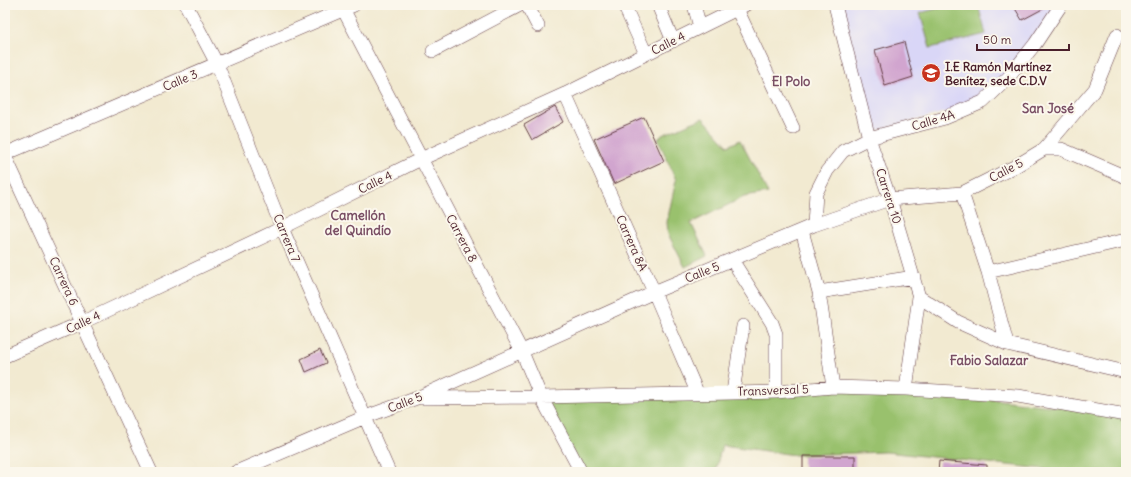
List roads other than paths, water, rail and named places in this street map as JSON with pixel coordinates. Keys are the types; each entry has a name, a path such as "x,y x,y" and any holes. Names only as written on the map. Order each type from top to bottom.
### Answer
{"street":[{"name":"Carrera 7","path":"186,5 217,64 282,228 389,472"},
{"path":"433,51 520,5"},
{"path":"527,5 538,26"},
{"path":"624,5 646,54"},
{"path":"658,5 673,40"},
{"path":"694,5 700,27"},
{"name":"Carrera 10","path":"836,5 869,138 890,199 919,297 906,389"},
{"name":"Calle 4A","path":"814,225 816,193 827,171 843,151 869,138 945,118 983,102 1008,78 1061,5"},
{"name":"Calle 3","path":"5,155 346,7"},
{"name":"Carrera 8","path":"346,7 421,159 522,352 541,397 581,472"},
{"path":"741,7 793,128"},
{"name":"Calle 4","path":"5,356 83,322 282,228 421,159 566,94 741,7"},
{"name":"Calle 5","path":"236,472 365,417 417,398 654,292 814,225 890,199 962,193 1016,166 1044,149 1095,88 1117,35"},
{"name":"Carrera 8A","path":"566,94 697,392"},
{"path":"1044,149 1061,149 1126,177"},
{"name":"Carrera 6","path":"5,155 152,472"},
{"path":"962,193 988,272 1006,344"},
{"path":"802,231 820,292 833,387"},
{"path":"988,272 1126,240"},
{"path":"732,260 772,323 776,334 776,392"},
{"path":"820,292 914,277"},
{"path":"919,297 958,322 1006,344 1126,372"},
{"path":"733,392 742,326"},
{"name":"Transversal 5","path":"417,398 541,397 697,392 776,392 833,387 906,389 1018,396 1126,415"}],"place":[{"name":"I.E Ramón Martínez Benítez, sede C.D.V","path":"931,73"}],"district":[{"name":"El Polo","path":"791,81"},
{"name":"San José","path":"1048,108"},
{"name":"Camellón del Quindío","path":"358,222"},
{"name":"Fabio Salazar","path":"989,360"}]}
